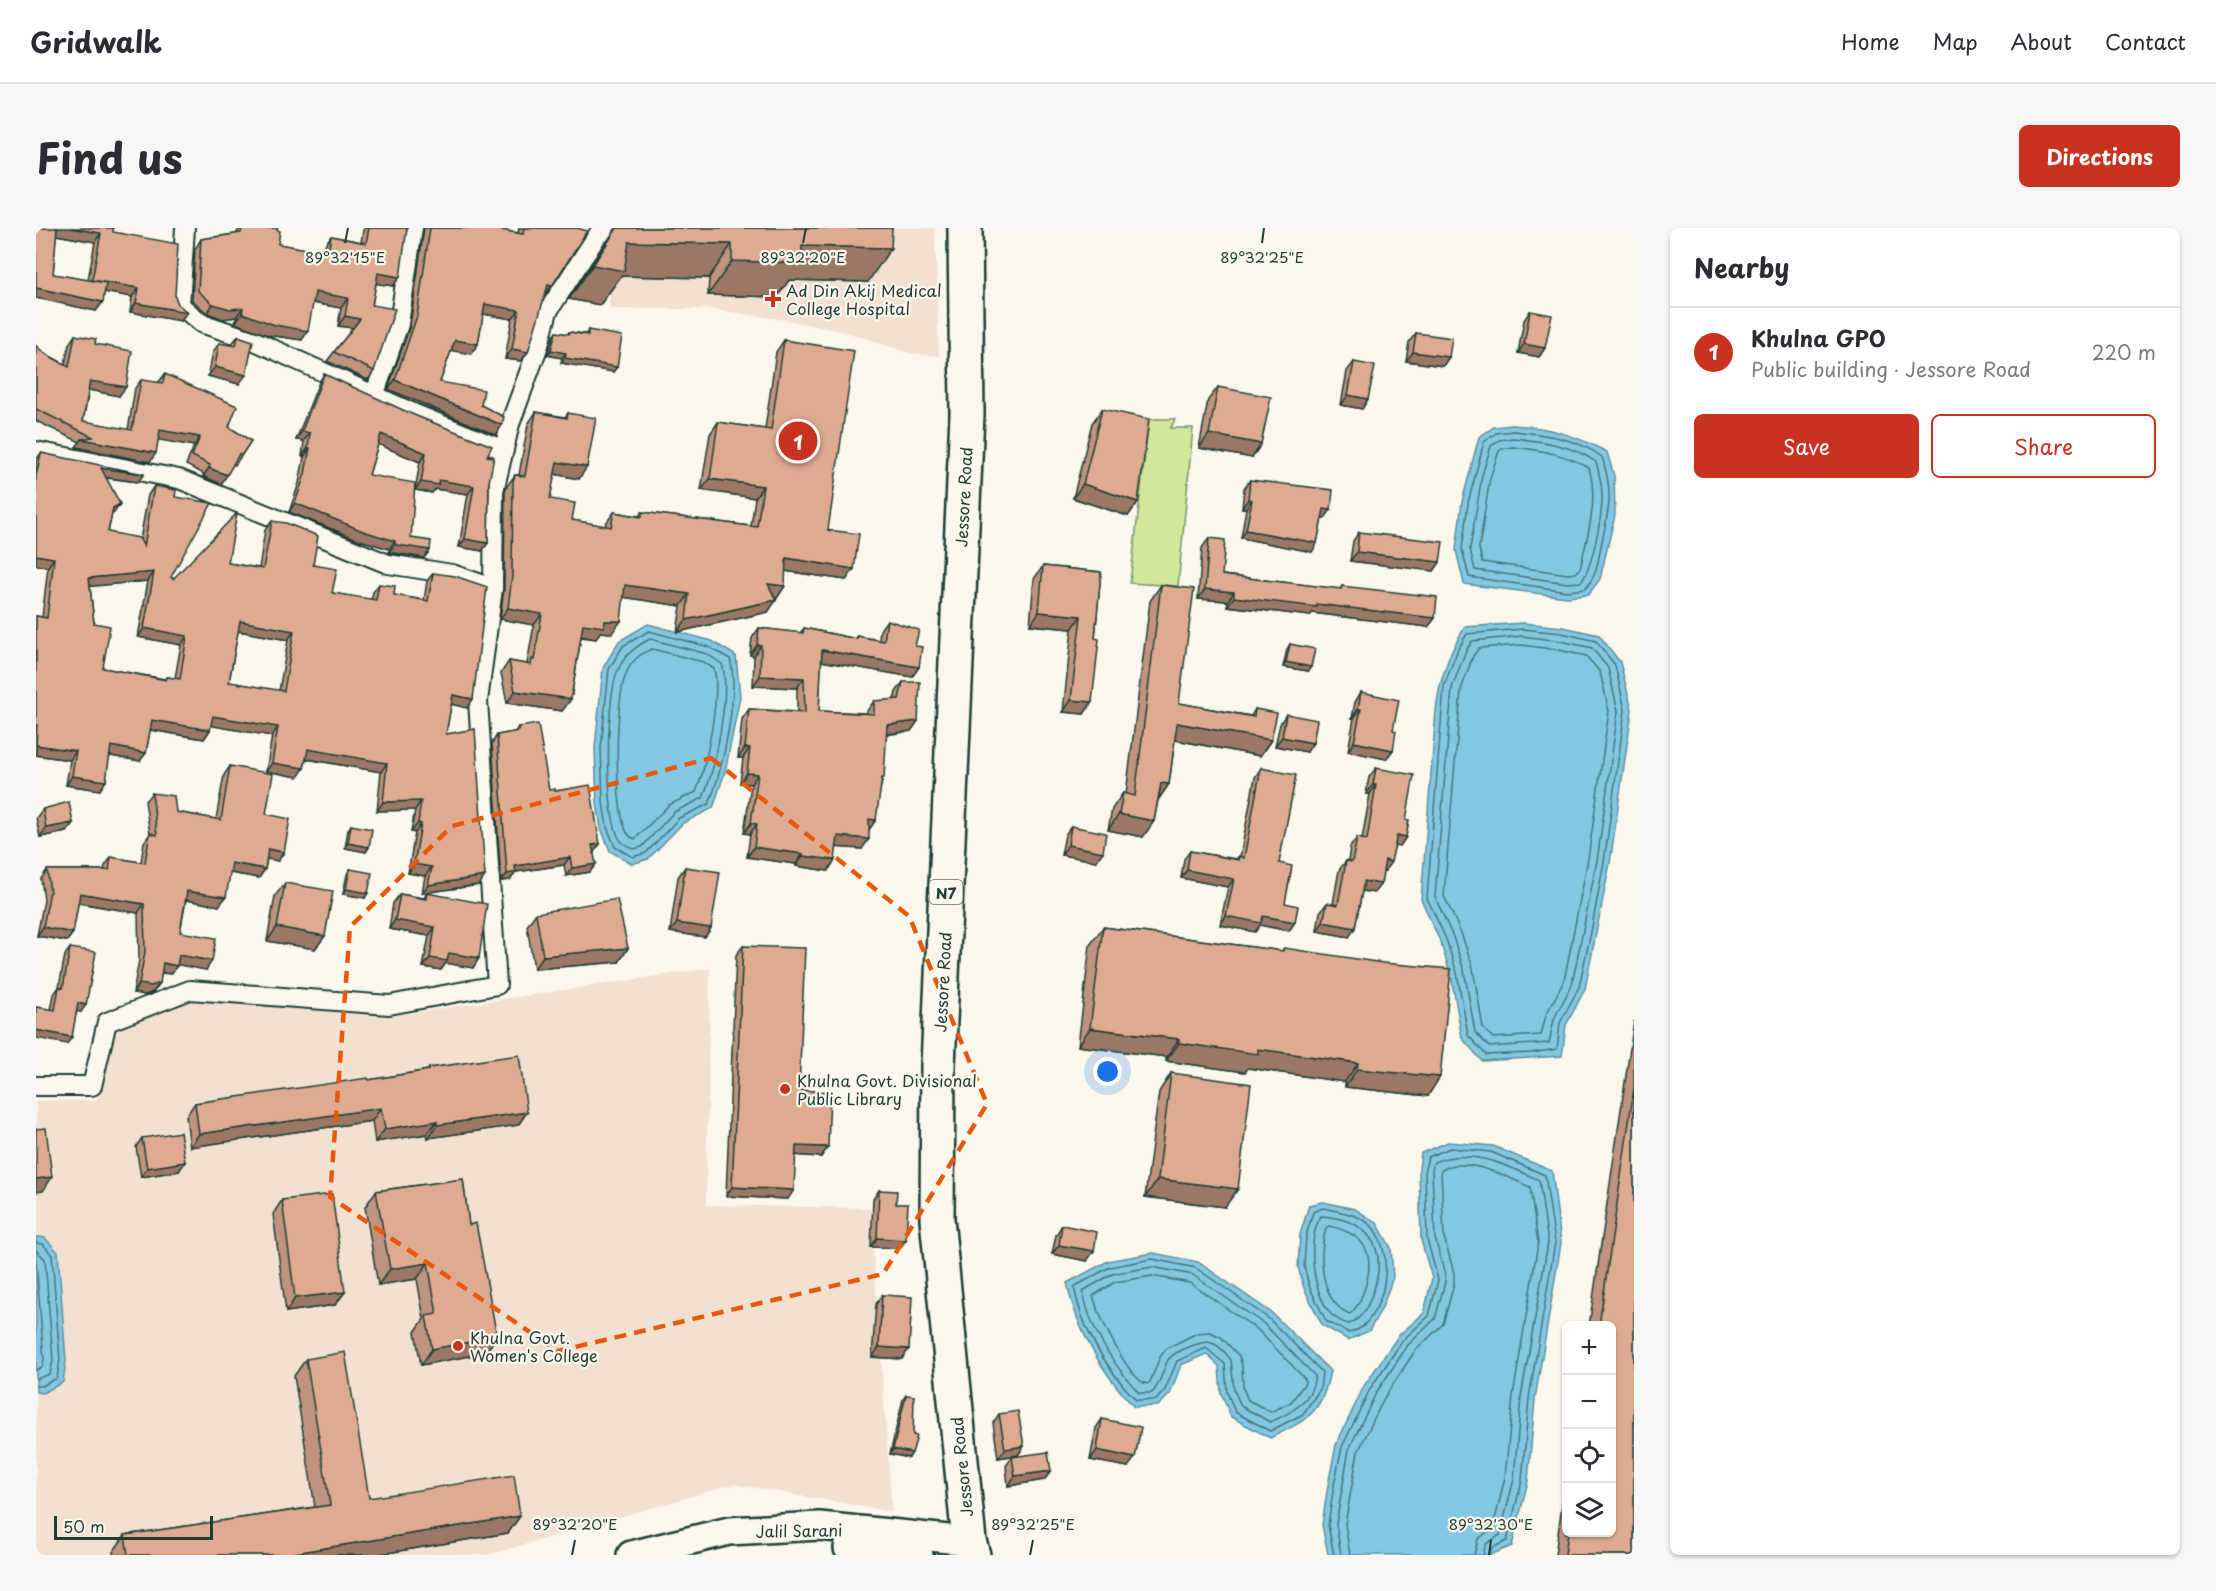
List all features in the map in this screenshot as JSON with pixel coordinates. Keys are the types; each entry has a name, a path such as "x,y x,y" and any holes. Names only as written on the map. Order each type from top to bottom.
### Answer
{"highway":[{"name":"Jessore Road","path":"965,228 967,414 938,1066 937,1220 971,1548"}],"main road":[{"name":"Jalil Sarani","path":"631,1555 729,1531 819,1526 971,1548"},
{"name":"Jalil Sarani","path":"704,1555 727,1549 813,1544 918,1555"}],"street":[{"path":"185,228 180,306 201,323 255,341 374,396 504,450"},
{"path":"374,396 399,324 413,228"},
{"path":"36,1086 92,1086 106,1022 190,990 389,1005 497,985 478,700 493,588 494,491 510,424 548,311 599,230"},
{"path":"36,451 179,479 388,564 452,574 493,588"}],"highlighted area":[{"path":"711,758 909,916 987,1104 883,1274 558,1351 330,1197 350,927 452,826"}],"shaded area":[{"name":"Ad Din Akij Medical College Hospital","path":"596,228 935,228 939,356 910,353 849,333 786,320 709,309 609,309 610,289 560,277 575,235"},
{"name":"Khulna Govt. Women's College","path":"710,968 706,1205 870,1208 892,1512 734,1484 488,1555 36,1555 36,1101 97,1100 115,1029 191,999 391,1016"}],"green space":[{"path":"1149,419 1175,419 1171,428 1193,428 1178,586 1130,583"}],"water":[{"path":"1513,425 1561,433 1607,452 1614,476 1615,515 1600,579 1588,595 1567,597 1464,584 1456,550 1462,502 1479,437 1494,427"},
{"path":"1523,623 1563,627 1599,635 1620,662 1632,710 1610,863 1585,989 1566,1025 1562,1056 1482,1061 1462,1038 1451,975 1440,941 1421,899 1436,711 1445,668 1465,627"},
{"path":"648,624 712,641 736,656 740,697 725,772 713,808 683,823 648,859 632,864 610,851 601,828 597,803 595,748 603,668 619,641"},
{"path":"1448,1142 1493,1146 1552,1171 1561,1243 1535,1399 1528,1481 1512,1546 1490,1555 1330,1555 1322,1525 1336,1445 1364,1386 1398,1336 1424,1313 1432,1278 1421,1240 1419,1169 1421,1153"},
{"path":"1323,1202 1355,1209 1377,1223 1391,1248 1393,1277 1382,1308 1369,1331 1348,1340 1322,1325 1304,1288 1298,1267 1300,1235 1309,1205"},
{"path":"36,1237 45,1238 58,1252 66,1361 63,1382 43,1393 36,1392"},
{"path":"1153,1253 1198,1262 1272,1313 1330,1371 1322,1397 1311,1414 1270,1438 1231,1417 1221,1393 1219,1366 1206,1354 1181,1365 1170,1394 1158,1406 1134,1407 1111,1379 1092,1350 1077,1318 1067,1283 1108,1261"}],"building":[{"path":"36,228 57,228 53,274 106,283 103,302 36,288"},
{"path":"71,228 113,228 113,232 178,244 175,296 178,304 187,312 136,303 139,288 92,280 101,233"},
{"path":"242,228 277,228 280,231 278,244 328,253 331,236 366,243 369,228 407,228 400,277 378,273 372,305 395,309 374,371 334,352 360,319 345,316 348,298 315,292 308,331 275,325 242,313 243,308 230,309 213,304 198,291 201,239 241,233"},
{"path":"430,228 491,228 523,234 524,228 577,228 587,231 552,286 548,285 528,352 512,349 519,310 485,304 478,344 455,340 440,382 484,390 481,405 504,417 502,425 395,380 417,316"},
{"path":"617,228 892,228 891,248 802,246 801,263 732,261 732,244 629,242 624,271 593,265"},
{"path":"1530,311 1552,315 1545,348 1524,344"},
{"path":"588,330 622,336 617,367 565,358 566,353 551,350 556,332 588,335"},
{"path":"1416,333 1452,338 1449,357 1413,352"},
{"path":"75,335 96,339 95,344 132,351 126,387 90,381 83,421 132,430 141,380 163,383 165,374 237,406 229,427 251,441 241,456 239,454 227,475 209,468 210,465 192,456 200,437 160,430 156,453 82,439 93,437 36,409 36,346 69,367"},
{"path":"238,336 253,341 246,375 215,367 219,343 236,346"},
{"path":"784,340 854,351 828,530 859,534 854,569 786,558 785,586 768,584 776,600 686,620 689,594 625,585 621,621 605,621 604,627 583,624 571,699 515,691 509,661 531,665 532,659 534,660 542,614 508,608 512,576 513,481 515,475 525,476 536,412 567,418 568,413 596,418 587,467 557,462 550,499 575,503 572,520 611,527 614,512 642,517 642,512 757,527 763,486 710,479 718,422 771,430"},
{"path":"1354,362 1375,366 1368,399 1348,395"},
{"path":"324,374 414,415 492,446 487,456 494,457 489,482 488,543 465,539 474,486 439,480 438,485 421,482 426,453 381,434 369,475 415,483 411,538 431,541 430,550 397,545 395,541 363,531 295,503 305,474 310,448 308,448 310,433 302,431"},
{"path":"1218,387 1271,397 1261,444 1209,434"},
{"path":"1102,409 1149,419 1138,502 1083,484"},
{"path":"41,453 144,474 101,468 120,504 113,508 108,532 139,538 144,547 154,486 176,490 175,497 212,503 171,577 173,579 237,513 228,563 263,569 272,521 286,523 318,536 313,565 337,569 332,593 376,600 379,584 395,586 394,595 428,601 433,573 455,576 487,587 473,699 453,695 446,734 475,729 485,876 428,885 432,867 414,864 421,824 418,823 421,801 383,802 387,763 308,749 304,768 272,763 278,727 213,716 210,730 152,720 146,753 111,746 106,781 72,776 76,751 36,745 36,616 47,618 54,558 36,555 36,470 37,472","holes":["154,572 144,628 187,636 180,679 167,677 166,680 103,668 110,626 94,623 89,578","240,621 294,631 284,691 229,682"]},
{"path":"1250,480 1333,490 1331,510 1324,509 1317,543 1246,530 1252,500 1248,499"},
{"path":"1359,532 1443,542 1440,562 1357,552"},
{"path":"1209,538 1225,540 1222,575 1341,589 1342,586 1437,597 1435,618 1234,597 1234,592 1205,589"},
{"path":"1043,566 1101,572 1095,638 1099,639 1092,702 1071,700 1081,616 1039,612"},
{"path":"1161,585 1194,589 1179,703 1254,717 1255,709 1277,713 1271,740 1177,723 1169,784 1161,783 1154,821 1119,814 1123,793 1135,796"},
{"path":"887,620 919,630 915,646 922,647 919,667 822,650 819,711 874,714 874,701 899,699 903,682 920,682 918,721 887,725 884,778 882,778 876,820 869,819 869,839 838,836 835,860 754,847 757,824 751,823 758,774 747,773 750,748 745,748 749,709 805,713 804,678 760,676 761,645 757,645 759,628 803,633 804,628 857,639 857,636 884,641"},
{"path":"1290,644 1315,649 1311,667 1286,662"},
{"path":"1361,692 1399,700 1393,730 1396,731 1393,750 1354,742 1361,709 1358,709"},
{"path":"1286,714 1317,720 1313,743 1282,737"},
{"path":"538,724 549,790 590,785 600,844 592,845 596,864 572,868 570,857 515,866 516,872 507,874 497,735 519,731 518,727"},
{"path":"230,766 273,774 266,814 290,819 284,852 268,849 265,869 232,863 226,897 187,891 180,932 216,938 212,961 179,955 177,966 163,963 160,983 151,986 139,984 145,952 144,904 80,893 73,933 43,927 50,891 47,870 109,870 111,857 145,863 150,833 157,835 152,793 174,796 176,812 221,820"},
{"path":"1261,768 1296,775 1279,863 1292,866 1285,903 1298,906 1295,922 1263,916 1261,923 1226,916 1234,879 1187,870 1190,851 1238,860 1239,856 1244,858"},
{"path":"1376,768 1414,775 1406,820 1409,820 1406,837 1397,835 1391,862 1385,860 1381,884 1364,881 1355,928 1323,922 1327,903 1338,905 1346,861 1352,862 1357,838 1367,840 1376,785 1373,785"},
{"path":"69,802 73,823 46,828 43,809"},
{"path":"351,825 372,829 369,847 348,843"},
{"path":"1071,826 1106,833 1103,852 1068,845"},
{"path":"685,867 720,872 711,928 677,923"},
{"path":"350,869 372,873 368,893 346,889"},
{"path":"285,883 333,891 325,936 277,927"},
{"path":"427,893 487,904 479,958 449,953 447,961 430,958 435,927 395,920 400,894 426,899"},
{"path":"617,899 628,948 543,956 536,913"},
{"path":"1103,927 1283,951 1284,948 1383,963 1451,969 1440,1077 1357,1069 1358,1063 1258,1049 1258,1054 1179,1043 1179,1039 1090,1028"},
{"path":"743,946 805,948 799,1090 830,1092 828,1147 796,1146 794,1190 732,1187"},
{"path":"70,948 96,952 86,1005 78,1003 72,1037 36,1030 36,1007 55,1010 59,987 63,988"},
{"path":"519,1055 527,1112 437,1125 437,1121 385,1129 381,1108 199,1134 195,1103 368,1078 369,1080 429,1070 429,1068"},
{"path":"1171,1073 1251,1084 1238,1189 1158,1179"},
{"path":"1634,1088 1634,1555 1565,1555 1567,1537 1616,1537 1616,1321 1600,1321"},
{"path":"46,1128 52,1177 36,1179 36,1129"},
{"path":"180,1132 185,1162 147,1168 142,1138"},
{"path":"463,1179 469,1225 476,1223 497,1337 432,1349 426,1316 437,1314 428,1263 390,1269 376,1191"},
{"path":"879,1190 897,1191 896,1204 908,1204 906,1240 877,1238"},
{"path":"332,1194 345,1292 295,1298 282,1200"},
{"path":"1062,1225 1097,1232 1094,1251 1059,1245"},
{"path":"882,1295 912,1297 909,1349 879,1347"},
{"path":"345,1352 369,1498 514,1475 520,1516 282,1555 128,1555 125,1535 330,1505 306,1359"},
{"path":"906,1395 914,1396 913,1435 917,1436 912,1453 893,1449"},
{"path":"1018,1411 1024,1446 1005,1449 999,1414"},
{"path":"1102,1419 1141,1427 1135,1458 1097,1450"},
{"path":"1048,1452 1051,1471 1015,1476 1012,1457"}],"place":[{"name":"Ad Din Akij Medical College Hospital","path":"773,299"},
{"name":"Khulna GPO","path":"798,441"},
{"name":"Khulna Govt. Divisional Public Library","path":"785,1089"},
{"name":"Khulna Govt. Women's College","path":"458,1346"}]}
